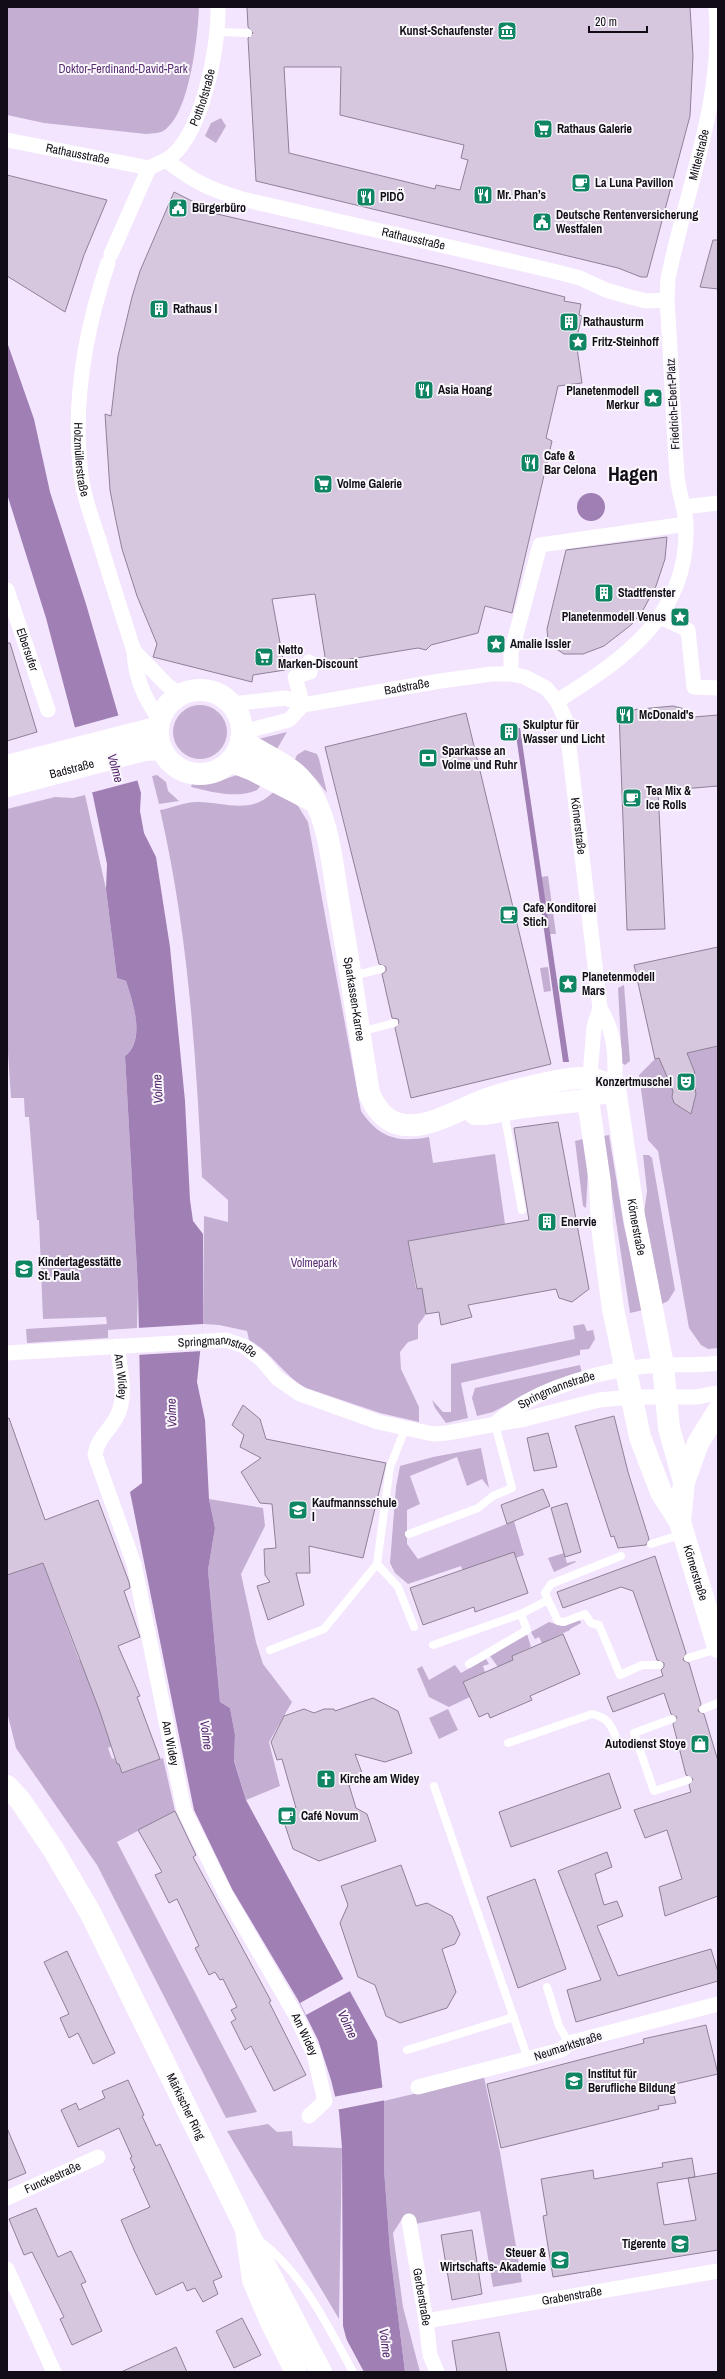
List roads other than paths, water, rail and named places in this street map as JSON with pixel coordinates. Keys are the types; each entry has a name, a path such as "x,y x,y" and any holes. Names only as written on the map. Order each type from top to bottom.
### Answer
{"street":[{"name":"Potthofstraße","path":"148,168 166,160 185,138 204,97 209,79 217,32 218,7"},
{"name":"Mittelstraße","path":"667,300 668,279 673,254 708,120 718,26 716,7"},
{"name":"Rathausstraße","path":"7,140 148,168"},
{"name":"Rathausstraße","path":"166,160 194,181 216,191 259,203 434,242 580,278 606,290 646,301 667,300"},
{"name":"Holzmüllerstraße","path":"148,168 109,258 90,324 80,391 78,441 82,477 88,504 134,651 135,669 152,736"},
{"name":"Friedrich-Ebert-Platz","path":"557,701 588,682 642,639 660,617 676,588 682,570 686,524 677,476 667,300"},
{"path":"684,508 718,503"},
{"path":"511,674 511,653 540,546 686,524"},
{"name":"Elbersufer","path":"7,590 48,710"},
{"path":"660,617 688,630 694,687 718,688"},
{"name":"Holzmüllerstraße","path":"134,651 167,685 181,695"},
{"path":"303,705 295,677 310,672 308,662"},
{"name":"Badstraße","path":"303,705 440,681 492,674 511,674"},
{"name":"Körnerstraße","path":"511,674 535,682 546,688 557,701 566,721 600,1008 610,1026 614,1053 614,1088 634,1216 662,1365 667,1396 669,1428 684,1482 682,1528"},
{"path":"203,690 217,694 231,704 239,718 241,736 230,761 213,771 199,773 185,770 172,763 152,736 166,707 181,695 203,690"},
{"path":"231,704 286,698 303,705"},
{"path":"241,736 289,720 303,705"},
{"name":"Badstraße","path":"7,786 74,758 152,736"},
{"name":"Sparkassen-Karree","path":"241,736 255,750 295,774 306,784 324,821 351,976 369,1093 374,1105 383,1115 394,1122 405,1126 416,1126 459,1113 484,1100 559,1082 588,1078"},
{"name":"Badstraße","path":"7,766 74,758"},
{"path":"230,761 253,770 315,802"},
{"name":"Körnerstraße","path":"600,1008 594,1027 588,1078 588,1100 600,1183 602,1227 610,1286 625,1370 640,1437 648,1462 661,1492 682,1528 717,1639"},
{"path":"588,1078 600,1081 614,1088 605,1096 588,1100"},
{"name":"Sparkassen-Karree","path":"459,1113 485,1114 588,1100"},
{"name":"Springmannstraße","path":"7,1353 226,1340 244,1346 262,1360 277,1378 300,1394 328,1406 405,1429 433,1434 447,1433 525,1419 599,1400 631,1396 696,1397 718,1393"},
{"name":"Am Widey","path":"117,1346 122,1401 117,1418 96,1445 95,1455 134,1564 184,1810 226,1895 295,2014 314,2054 325,2100 309,2116"},
{"path":"625,1370 662,1365 698,1366 718,1363"},
{"name":"Springmannstraße","path":"495,1424 508,1412 553,1390 625,1370"},
{"path":"684,1482 698,1443 718,1411"},
{"name":"Märkischer Ring","path":"7,1786 20,1800 53,1849 94,1921 246,2229 253,2280 290,2370"},
{"name":"Märkischer Ring","path":"7,1808 53,1849"},
{"name":"Neumarktstraße","path":"418,2087 561,2050 570,2043 718,2004"},
{"name":"Funckestraße","path":"7,2198 98,2157"},
{"name":"Gerberstraße","path":"409,2221 426,2321 430,2355 437,2372"},
{"path":"246,2229 318,2368"},
{"path":"7,2269 54,2372"},
{"name":"Grabenstraße","path":"426,2321 718,2271"}],"lane":[{"path":"217,32 248,33"},
{"path":"351,976 381,969"},
{"path":"360,1032 394,1023"},
{"path":"504,1111 522,1210"},
{"path":"409,1534 478,1508 493,1496 512,1488 495,1424"},
{"path":"270,1650 324,1629 378,1564 390,1467 405,1429"},
{"path":"651,1544 682,1528"},
{"path":"621,1556 551,1584 544,1593 558,1621 564,1622 585,1614 590,1623 599,1625 620,1675 642,1665 659,1665"},
{"path":"378,1564 398,1587 414,1627"},
{"path":"433,1645 520,1614 548,1600"},
{"path":"469,1664 527,1630 520,1614"},
{"path":"688,1658 717,1639"},
{"path":"703,1709 718,1703"},
{"path":"508,1743 592,1714 602,1717 611,1724 616,1735"},
{"path":"672,1719 634,1733 654,1791 688,1780"},
{"path":"434,1786 528,2058"},
{"path":"546,1987 559,2026 570,2043"},
{"path":"407,2050 514,2017"},
{"path":"246,2229 270,2248 300,2283 353,2372"}],"water":[{"name":"Volme","path":"7,342 34,419 50,492 86,604 141,793 140,811 144,833 156,857 170,947 185,1101 190,1200 193,1221 203,1234 203,1324 197,1382 205,1420 209,1499 215,1528 208,1570 220,1702 230,1708 235,1735 234,1761 246,1800 377,2041 384,2101 384,2169 390,2251 405,2372 355,2372 343,2326 342,2148 339,2112 331,2080 318,2040 298,2000 232,1889 194,1810 130,1492 142,1483 138,1288 125,1056 131,1049 135,1040 136,1020 126,981 117,978 106,889 107,864 93,796 46,618 7,494"},
{"path":"591,493 601,497 605,507 601,517 591,521 581,517 577,507 581,497"},
{"path":"515,728 520,728 569,1062 563,1062"}],"place":[{"name":"Kunst-Schaufenster","path":"507,31"},
{"name":"Rathaus Galerie","path":"543,129"},
{"name":"La Luna Pavillon","path":"581,183"},
{"name":"Mr. Phan’s","path":"483,195"},
{"name":"PIDÖ","path":"366,197"},
{"name":"Bürgerbüro","path":"178,208"},
{"name":"Deutsche Rentenversicherung Westfalen","path":"542,222"},
{"name":"Rathaus I","path":"159,309"},
{"name":"Rathausturm","path":"569,322"},
{"name":"Fritz-Steinhoff","path":"578,342"},
{"name":"Asia Hoang","path":"424,390"},
{"name":"Planetenmodell Merkur","path":"653,398"},
{"name":"Cafe & Bar Celona","path":"530,463"},
{"name":"Volme Galerie","path":"323,484"},
{"name":"Stadtfenster","path":"604,593"},
{"name":"Planetenmodell Venus","path":"680,617"},
{"name":"Amalie Issler","path":"496,644"},
{"name":"Netto Marken-Discount","path":"264,657"},
{"name":"McDonald's","path":"625,715"},
{"name":"Skulptur für Wasser und Licht","path":"509,732"},
{"name":"Sparkasse an Volme und Ruhr","path":"428,758"},
{"name":"Tea Mix & Ice Rolls","path":"632,798"},
{"name":"Cafe Konditorei Stich","path":"509,915"},
{"name":"Planetenmodell Mars","path":"568,984"},
{"name":"Konzertmuschel","path":"686,1082"},
{"name":"Enervie","path":"547,1222"},
{"name":"Kindertagesstätte St. Paula","path":"24,1269"},
{"name":"Kaufmannsschule I","path":"298,1510"},
{"name":"Autodienst Stoye","path":"700,1744"},
{"name":"Kirche am Widey","path":"326,1779"},
{"name":"Café Novum","path":"287,1816"},
{"name":"Institut für Berufliche Bildung","path":"574,2081"},
{"name":"Tigerente","path":"680,2244"},
{"name":"Steuer & Wirtschafts- Akademie","path":"560,2260"}],"district":[{"name":"Hagen","path":"633,474"}],"park label":[{"name":"Doktor-Ferdinand-David-Park","path":"123,69"},
{"name":"Volmepark","path":"314,1263"}]}
